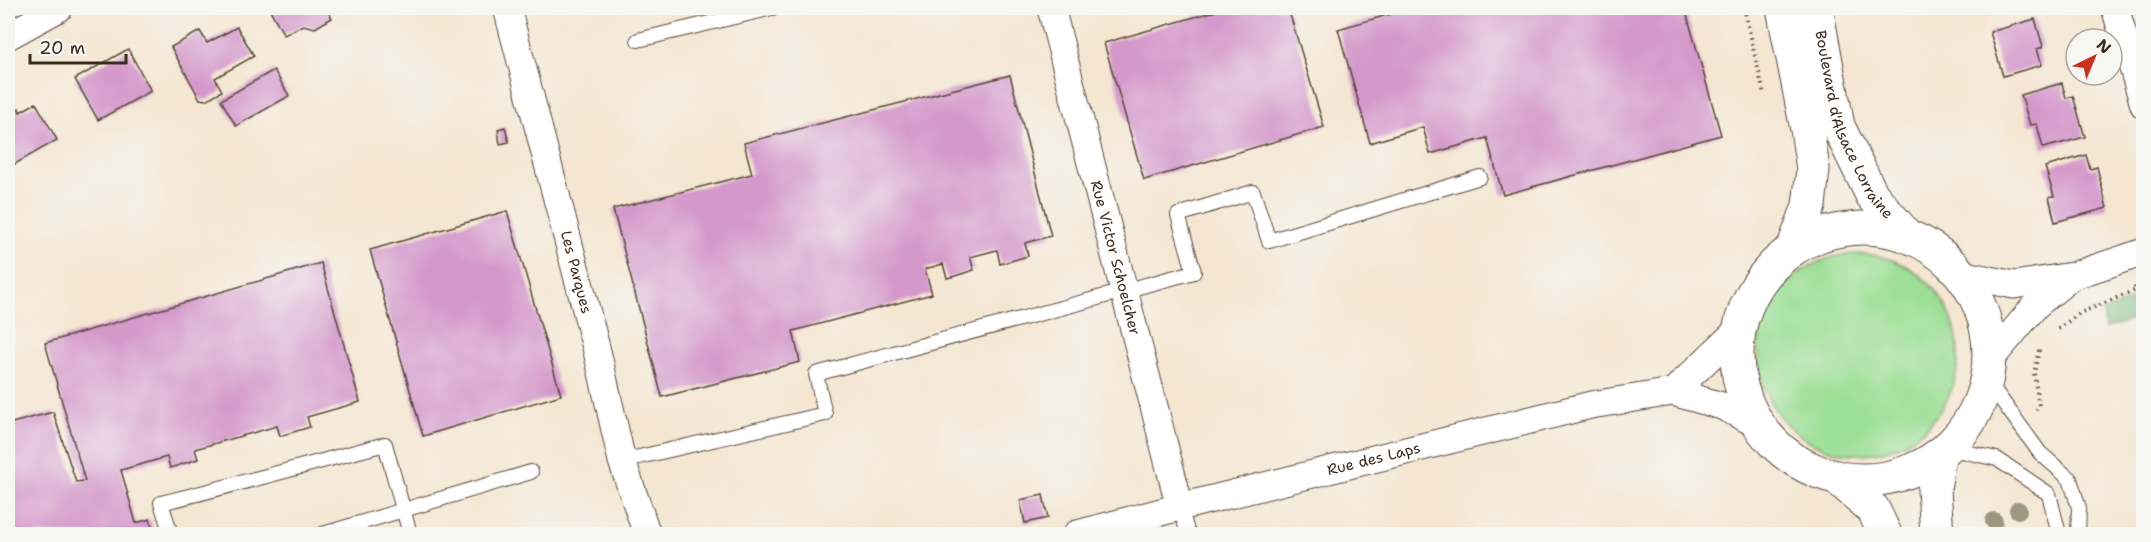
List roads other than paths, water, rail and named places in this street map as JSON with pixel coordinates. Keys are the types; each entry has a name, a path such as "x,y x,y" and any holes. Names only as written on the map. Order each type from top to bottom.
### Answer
{"main road":[{"path":"1783,8 1813,169 1809,206 1793,249"},
{"name":"Boulevard d'Alsace Lorraine","path":"1816,8 1838,126 1872,195 1907,236"},
{"path":"1868,228 1907,236 1937,251 1961,274 1978,300 1987,330 1988,371 1979,405 1965,428 1943,451 1908,472 1873,480 1837,477 1807,467 1780,449 1759,424 1744,394 1737,361 1740,328 1750,297 1768,270 1793,249 1828,233 1868,228"},
{"path":"1937,534 1934,490 1943,451"},
{"path":"1837,477 1873,510 1886,534"}],"street":[{"path":"8,36 59,8"},
{"name":"Les Parques","path":"507,8 598,355 622,461 647,534"},
{"name":"Rue Victor Schoelcher","path":"1051,8 1180,507"},
{"path":"2115,8 2144,105"},
{"path":"1961,274 2014,285 2072,276 2135,255"},
{"path":"1988,371 2036,305 2072,276"},
{"path":"1673,392 1740,328"},
{"name":"Rue des Laps","path":"1077,534 1591,405 1673,392 1722,406 1759,424"}],"lane":[{"path":"638,40 772,8"},
{"path":"622,461 825,414 816,374 1194,272 1178,215 1253,192 1269,241 1480,177"},
{"path":"1988,371 2040,453 2070,479 2079,508 2078,534"},
{"path":"171,534 161,503 385,444 410,534"},
{"path":"1943,451 1997,459 2049,494 2060,534"},
{"path":"323,534 531,472"},
{"path":"1180,507 1188,534"}]}
